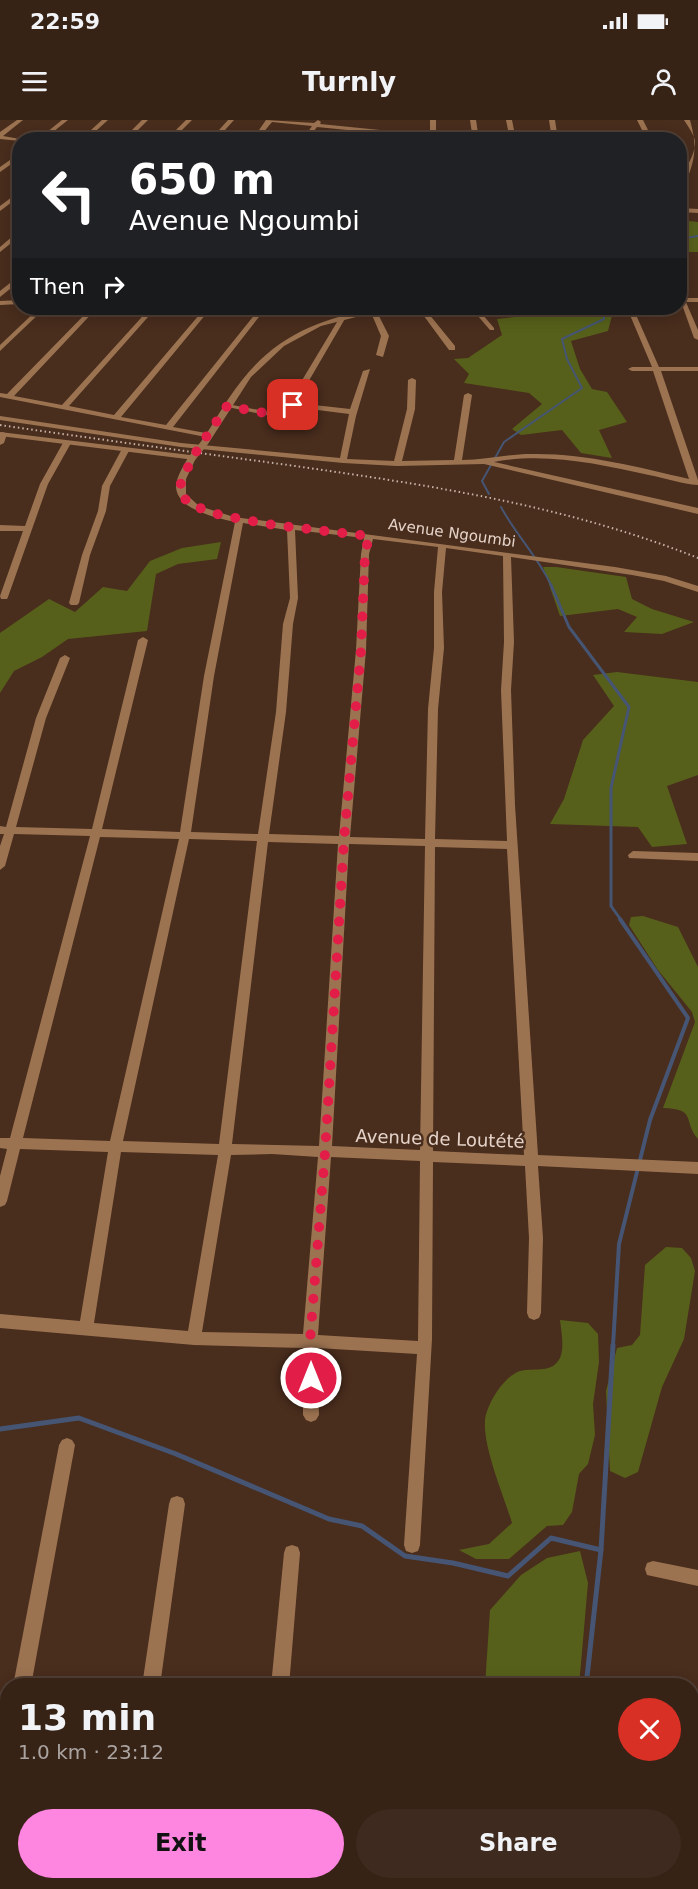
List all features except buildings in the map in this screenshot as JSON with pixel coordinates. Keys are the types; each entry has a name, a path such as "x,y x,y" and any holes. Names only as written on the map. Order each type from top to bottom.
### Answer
{"street":[{"path":"0,136 20,120"},
{"path":"49,132 65,120"},
{"path":"91,132 105,120"},
{"path":"133,132 146,120"},
{"path":"176,132 189,120"},
{"path":"220,132 231,120"},
{"path":"260,132 270,120 317,122 355,131 393,129 406,132"},
{"path":"372,120 373,130"},
{"path":"687,120 698,140 694,161 687,175"},
{"path":"1,169 11,170"},
{"path":"0,209 12,199"},
{"path":"0,250 12,239"},
{"path":"0,295 12,284"},
{"path":"687,313 698,338"},
{"path":"0,349 35,315"},
{"path":"9,397 87,315"},
{"path":"63,408 147,315"},
{"path":"116,418 202,315"},
{"path":"168,428 257,315"},
{"name":"Avenue Ngoumbi","path":"350,315 308,329 286,340 267,354 227,406 197,453 179,488 183,497 191,505 203,511 291,527 507,554 650,575 698,589"},
{"path":"376,315 385,336 380,355"},
{"path":"426,315 452,348"},
{"path":"480,315 492,329"},
{"path":"633,315 651,353 697,483"},
{"path":"227,406 281,416 293,405 343,317"},
{"path":"632,369 698,369"},
{"path":"343,462 353,412 367,371"},
{"path":"397,464 411,408 412,381"},
{"path":"0,395 208,436"},
{"path":"458,462 468,395"},
{"path":"293,405 353,412"},
{"path":"0,418 197,453"},
{"path":"1,437 126,449 343,462 397,464 484,462 698,511"},
{"path":"4,597 26,529 44,484 68,442"},
{"path":"74,603 86,555 102,511 106,486 126,449"},
{"path":"484,462 505,457 564,458 697,483"},
{"path":"86,1327 115,1146 185,835 209,676 240,519"},
{"path":"195,1338 200,1293 225,1150 263,837 281,712 288,624 294,598 291,527"},
{"path":"0,528 26,529"},
{"path":"311,1415 310,1341 325,1153 344,840 361,650 365,554 369,536"},
{"path":"412,1545 424,1348 430,843 433,710 439,648 438,592 442,546"},
{"path":"507,554 509,642 506,690 511,845 528,1072 530,1161 536,1238 534,1313"},
{"path":"0,1201 96,833 142,640"},
{"path":"0,866 6,830 41,717 65,658"},
{"path":"6,830 511,845"},
{"path":"633,855 698,857"},
{"name":"Avenue de Loutété","path":"0,1143 225,1150 272,1149 698,1168"},
{"path":"0,1321 195,1338 310,1341 424,1348"},
{"path":"23,1678 67,1445"},
{"path":"152,1678 177,1504"},
{"path":"281,1678 292,1553"},
{"path":"653,1569 698,1578"}],"green space":[{"path":"687,221 698,222 698,252 687,252"},
{"path":"530,315 612,315 608,331 571,341 580,369 592,389 607,392 627,422 599,430 612,458 581,453 562,430 521,435 512,429 542,404 529,393 464,383 469,374 454,359 468,358 502,335 497,319"},
{"path":"221,542 217,559 178,564 156,574 147,631 68,639 42,657 14,671 0,693 0,633 49,599 75,612 103,587 127,591 150,561 182,548"},
{"path":"543,567 626,577 632,599 652,609 694,622 662,634 624,632 637,617 618,609 560,616"},
{"path":"617,672 698,682 698,775 667,786 687,844 652,847 638,827 550,824 564,799 583,740 614,706 593,675"},
{"path":"643,916 678,927 698,967 698,1139 685,1114 674,1109 663,1108 695,1022 692,1012 658,970 629,925 631,917"},
{"path":"666,1247 682,1248 691,1258 695,1271 684,1339 662,1387 638,1472 625,1478 610,1471 606,1391 617,1348 632,1345 640,1335 645,1265"},
{"path":"560,1320 588,1323 598,1334 599,1362 593,1404 595,1435 588,1464 579,1474 572,1512 563,1525 547,1526 509,1559 476,1559 459,1550 489,1544 512,1523 487,1445 486,1414 497,1392 514,1374 523,1370 551,1367 557,1363 562,1350"},
{"path":"580,1551 588,1583 580,1678 486,1678 490,1610 521,1575 547,1558"}],"waterway":[{"path":"687,238 698,236"},
{"path":"489,494 482,481 504,442 582,388 567,359 562,339 604,319 604,315"},
{"path":"501,507 541,566 551,586"},
{"path":"551,586 569,627 629,707 611,788 611,906 621,920"},
{"path":"613,1346 619,1244 650,1120 688,1018 620,919"},
{"path":"601,1550 613,1345"},
{"path":"0,1429 79,1418 176,1454 329,1519 362,1526 405,1556 453,1563 508,1576 551,1538 601,1550"},
{"path":"587,1678 601,1550"}],"railway":[{"path":"0,425 444,489 598,524 698,558"}],"route":[{"path":"293,405 286,414 281,416 227,406 192,458 179,488 183,497 191,505 203,511 273,525 369,536 365,554 366,580 361,650 344,840 325,1153 310,1341 311,1378"}]}
